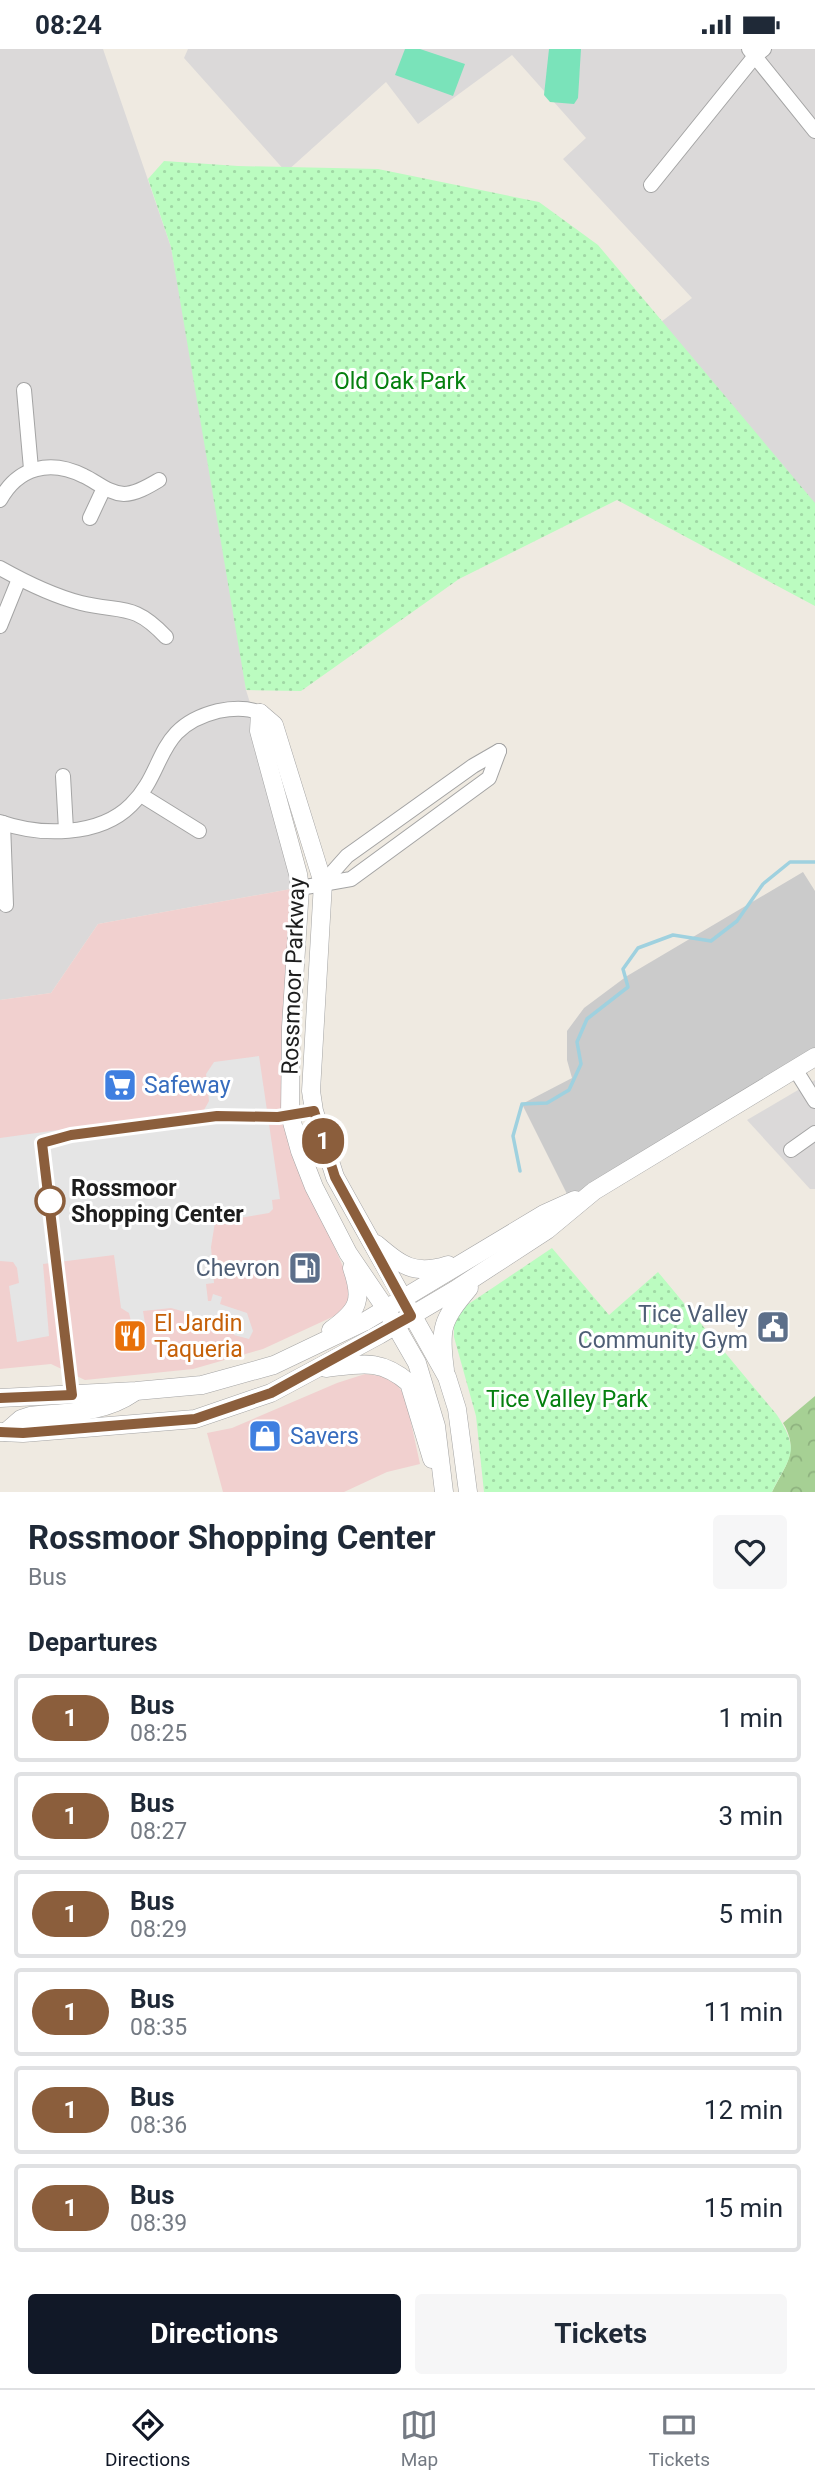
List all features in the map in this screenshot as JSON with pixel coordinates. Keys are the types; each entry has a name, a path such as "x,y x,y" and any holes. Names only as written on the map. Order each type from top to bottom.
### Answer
{"street":[{"path":"651,185 756,51 815,131"},
{"path":"24,390 32,469"},
{"path":"0,500 5,490 32,469 59,468 83,475 104,488 124,494 144,489 159,480"},
{"path":"90,518 104,488"},
{"path":"0,568 19,579 81,603 137,613 166,636"},
{"path":"0,626 19,579"},
{"path":"6,905 1,823 44,830 66,830 95,826 113,820 141,795 168,743 190,722 206,714 226,710 251,708 260,713"},
{"name":"Rossmoor Parkway","path":"260,713 274,725 323,883 311,1091 314,1111 335,1177 402,1299 404,1321 436,1426 442,1492"},
{"name":"Rossmoor Parkway","path":"260,713 259,731 300,888 291,1027 290,1115 314,1187 348,1253 386,1309 404,1321 446,1377 457,1409 468,1492"},
{"path":"300,888 351,879 489,778 499,751 473,766 347,856 323,883"},
{"path":"63,776 66,830"},
{"path":"141,795 199,831"},
{"path":"0,1398 202,1385 274,1366 386,1309 544,1214 594,1191 815,1057"},
{"path":"795,1069 815,1101"},
{"path":"791,1150 815,1133"},
{"path":"2,1429 23,1433 195,1419 271,1393 404,1321 481,1274 547,1230 594,1191"},
{"path":"367,1236 397,1261 419,1270 440,1268 474,1256"},
{"path":"307,1349 342,1322 357,1305 357,1285 348,1253"},
{"path":"446,1377 442,1330 446,1318 481,1274"},
{"path":"315,1370 374,1363 394,1372 409,1383 442,1492"},
{"path":"2,1429 30,1416 98,1409 118,1403 136,1391"}],"shaded area":[{"path":"0,49 103,49 171,247 240,628 246,690 307,886 98,924 51,993 0,1000"},
{"path":"188,49 815,49 815,504 661,322 692,298 563,159 586,138 512,55 418,124 386,82 286,172 184,58"},
{"path":"803,872 815,891 815,1057 571,1202 522,1104 572,1078 567,1060 567,1031 584,1008 627,976"},
{"name":"Rossmoor Shopping Center","path":"307,886 286,1112 321,1216 354,1292 343,1312 263,1349 193,1369 85,1380 51,1364 0,1369 0,1000 51,993 98,924"},
{"path":"259,1056 280,1199 272,1200 273,1209 269,1213 215,1222 211,1247 214,1283 206,1284 208,1301 211,1301 213,1294 222,1297 220,1304 247,1313 253,1331 249,1339 234,1335 236,1327 215,1321 212,1330 186,1322 189,1313 171,1308 143,1311 145,1323 132,1325 129,1313 121,1308 114,1255 43,1264 49,1336 17,1342 9,1286 19,1283 17,1268 13,1262 0,1261 0,1138 204,1110 209,1101 206,1074 214,1062"},
{"path":"815,1080 815,1189 810,1189 747,1120"},
{"path":"365,1374 381,1376 396,1384 405,1395 420,1464 387,1472 344,1492 223,1492 207,1433 232,1428 337,1383"}],"green space":[{"path":"405,49 420,49 465,64 453,96 395,75"},
{"path":"549,49 581,49 578,98 574,104 550,102 544,95"},
{"name":"Old Oak Park","path":"164,161 238,166 378,169 539,202 598,245 815,503 815,606 617,500 459,579 301,691 246,690 171,247 148,179"},
{"name":"Tice Valley Park","path":"552,1248 609,1315 658,1272 777,1415 784,1427 791,1446 790,1454 772,1492 484,1492 476,1416 454,1337 454,1321 467,1305"},
{"path":"815,1396 815,1492 772,1492 789,1458 790,1442 783,1423"}],"waterway":[{"path":"520,1171 513,1136 522,1104 547,1103 569,1090 581,1064 577,1042 587,1019 628,987 623,969 638,948 673,935 711,941 737,921 763,884 790,862 815,862"}],"bus line":[{"name":"1","path":"0,1398 72,1395 42,1143 71,1135 217,1116 278,1117 314,1111 335,1177 411,1316 271,1393 195,1419 23,1433 0,1432"}],"place":[{"name":"Safeway","path":"120,1085"},
{"name":"Rossmoor Shopping Center","path":"50,1201"},
{"name":"Chevron","path":"305,1268"},
{"name":"Tice Valley Community Gym","path":"773,1327"},
{"name":"El Jardin Taqueria","path":"130,1336"},
{"name":"Savers","path":"265,1436"}]}
